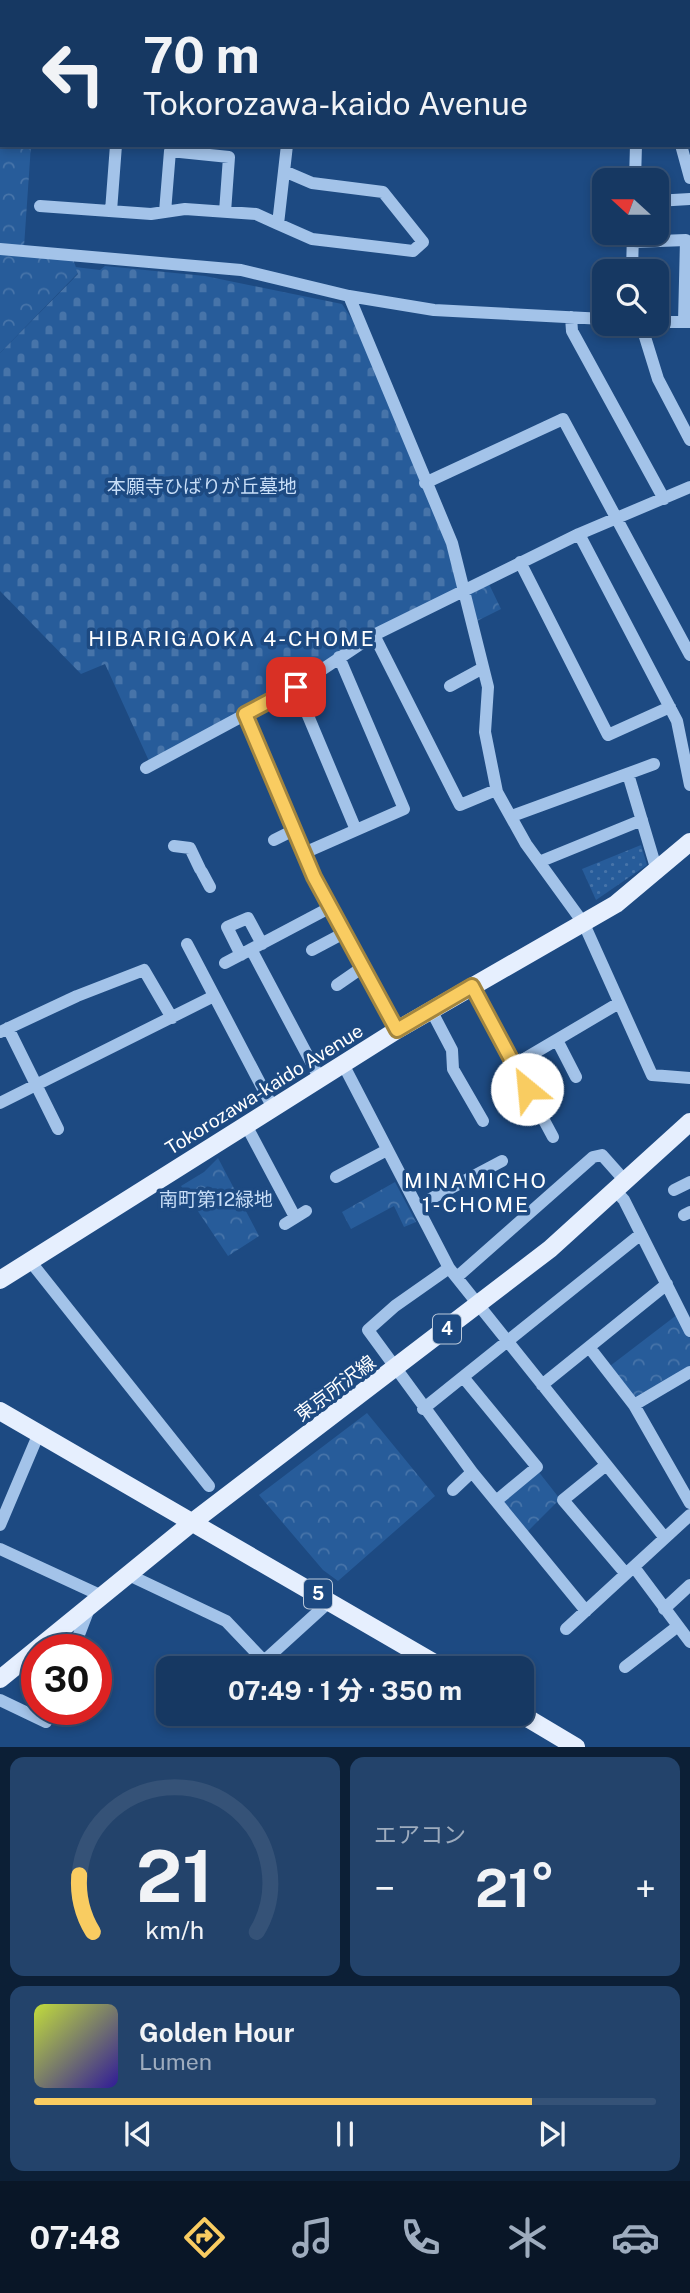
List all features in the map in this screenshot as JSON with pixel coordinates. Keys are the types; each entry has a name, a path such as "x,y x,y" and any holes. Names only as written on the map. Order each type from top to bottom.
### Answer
{"main road":[{"name":"Tokorozawa-kaido Avenue","path":"0,1280 397,1030 616,904 690,842"},
{"name":"東京所沢線","path":"0,1679 194,1521 479,1305 621,1187 690,1122"},
{"name":"5","path":"0,1411 194,1521 423,1656"},
{"path":"534,1722 576,1747"}],"street":[{"path":"110,211 116,147"},
{"path":"278,224 287,147"},
{"path":"635,168 636,147"},
{"path":"682,147 690,178"},
{"path":"165,212 170,151 229,157 225,212"},
{"path":"40,206 110,211 165,212 185,209 256,214 312,239 413,251 423,242 383,192 312,183 284,171"},
{"path":"669,200 690,199"},
{"path":"669,239 686,240 687,323 669,322"},
{"path":"0,249 241,270 349,296 434,310 592,318"},
{"path":"349,296 425,484 452,543 488,687 485,732 496,790 539,862 584,924 652,1074 690,1079"},
{"path":"571,317 572,331 664,499"},
{"path":"644,336 657,379 690,440"},
{"path":"425,484 563,419 690,654"},
{"path":"146,768 296,687 374,635 617,516 690,487"},
{"path":"579,534 677,721 690,785"},
{"path":"520,562 608,735 670,707"},
{"path":"374,635 460,805 496,790"},
{"path":"304,853 404,809 339,657"},
{"path":"450,687 483,668"},
{"path":"296,687 356,830"},
{"path":"245,714 304,853 397,1030"},
{"path":"512,816 654,764"},
{"path":"628,774 657,871"},
{"path":"539,862 642,820"},
{"path":"274,840 294,830"},
{"path":"174,846 190,848 210,887"},
{"path":"225,963 331,907"},
{"path":"312,950 344,933"},
{"path":"187,944 273,1108"},
{"path":"251,949 260,979 320,1079"},
{"path":"337,985 363,967"},
{"path":"58,1129 37,1085 4,1030 144,970 172,1018"},
{"path":"472,986 553,1137"},
{"path":"0,1103 214,996"},
{"path":"514,1065 619,1003"},
{"path":"430,1010 452,1050 453,1069 470,1110 483,1121"},
{"path":"557,1040 576,1077"},
{"path":"342,1064 453,1273 665,1538"},
{"path":"246,1125 295,1217"},
{"path":"336,1177 387,1150"},
{"path":"586,1611 423,1409 368,1330 395,1306 453,1273 593,1157 602,1155 621,1187 641,1234 690,1331"},
{"path":"417,1206 502,1161"},
{"path":"674,1190 690,1182"},
{"path":"423,1409 641,1234"},
{"path":"30,1261 209,1486"},
{"path":"542,1385 667,1284"},
{"path":"589,1347 634,1405 690,1503"},
{"path":"634,1405 690,1372"},
{"path":"463,1377 537,1467 495,1501"},
{"path":"0,1525 39,1433"},
{"path":"606,1465 563,1500 630,1570 690,1642"},
{"path":"453,1490 472,1472"},
{"path":"566,1629 690,1515"},
{"path":"0,1549 96,1601 81,1634"},
{"path":"130,1575 226,1621 264,1661 330,1601"},
{"path":"664,1609 690,1586"},
{"path":"625,1667 678,1626"},
{"path":"0,1700 21,1710"}],"green space":[{"path":"0,147 31,147 24,247 0,246"},
{"path":"0,251 73,259 78,273 0,353"},
{"name":"本願寺ひばりが丘墓地","path":"105,266 205,276 342,304 354,322 440,522 461,589 284,689 149,761 105,664 81,674 0,591 0,353 78,274 75,267 100,270"},
{"path":"488,582 501,609 475,622 467,594"},
{"path":"641,845 647,865 596,900 582,869"},
{"name":"南町第12緑地","path":"218,1158 259,1236 228,1256 181,1186 204,1172"},
{"path":"395,1182 416,1222 404,1227 394,1206 351,1229 342,1212"},
{"path":"678,1314 690,1338 690,1367 635,1397 610,1366"},
{"path":"367,1413 435,1496 338,1581 323,1570 259,1495"},
{"path":"538,1471 560,1499 526,1533 501,1502"}],"district":[{"name":"HIBARIGAOKA 4-CHOME","path":"232,639"},
{"name":"MINAMICHO 1-CHOME","path":"476,1193"}],"route":[{"path":"296,687 245,714 314,877 397,1030 472,986 527,1089"}]}
